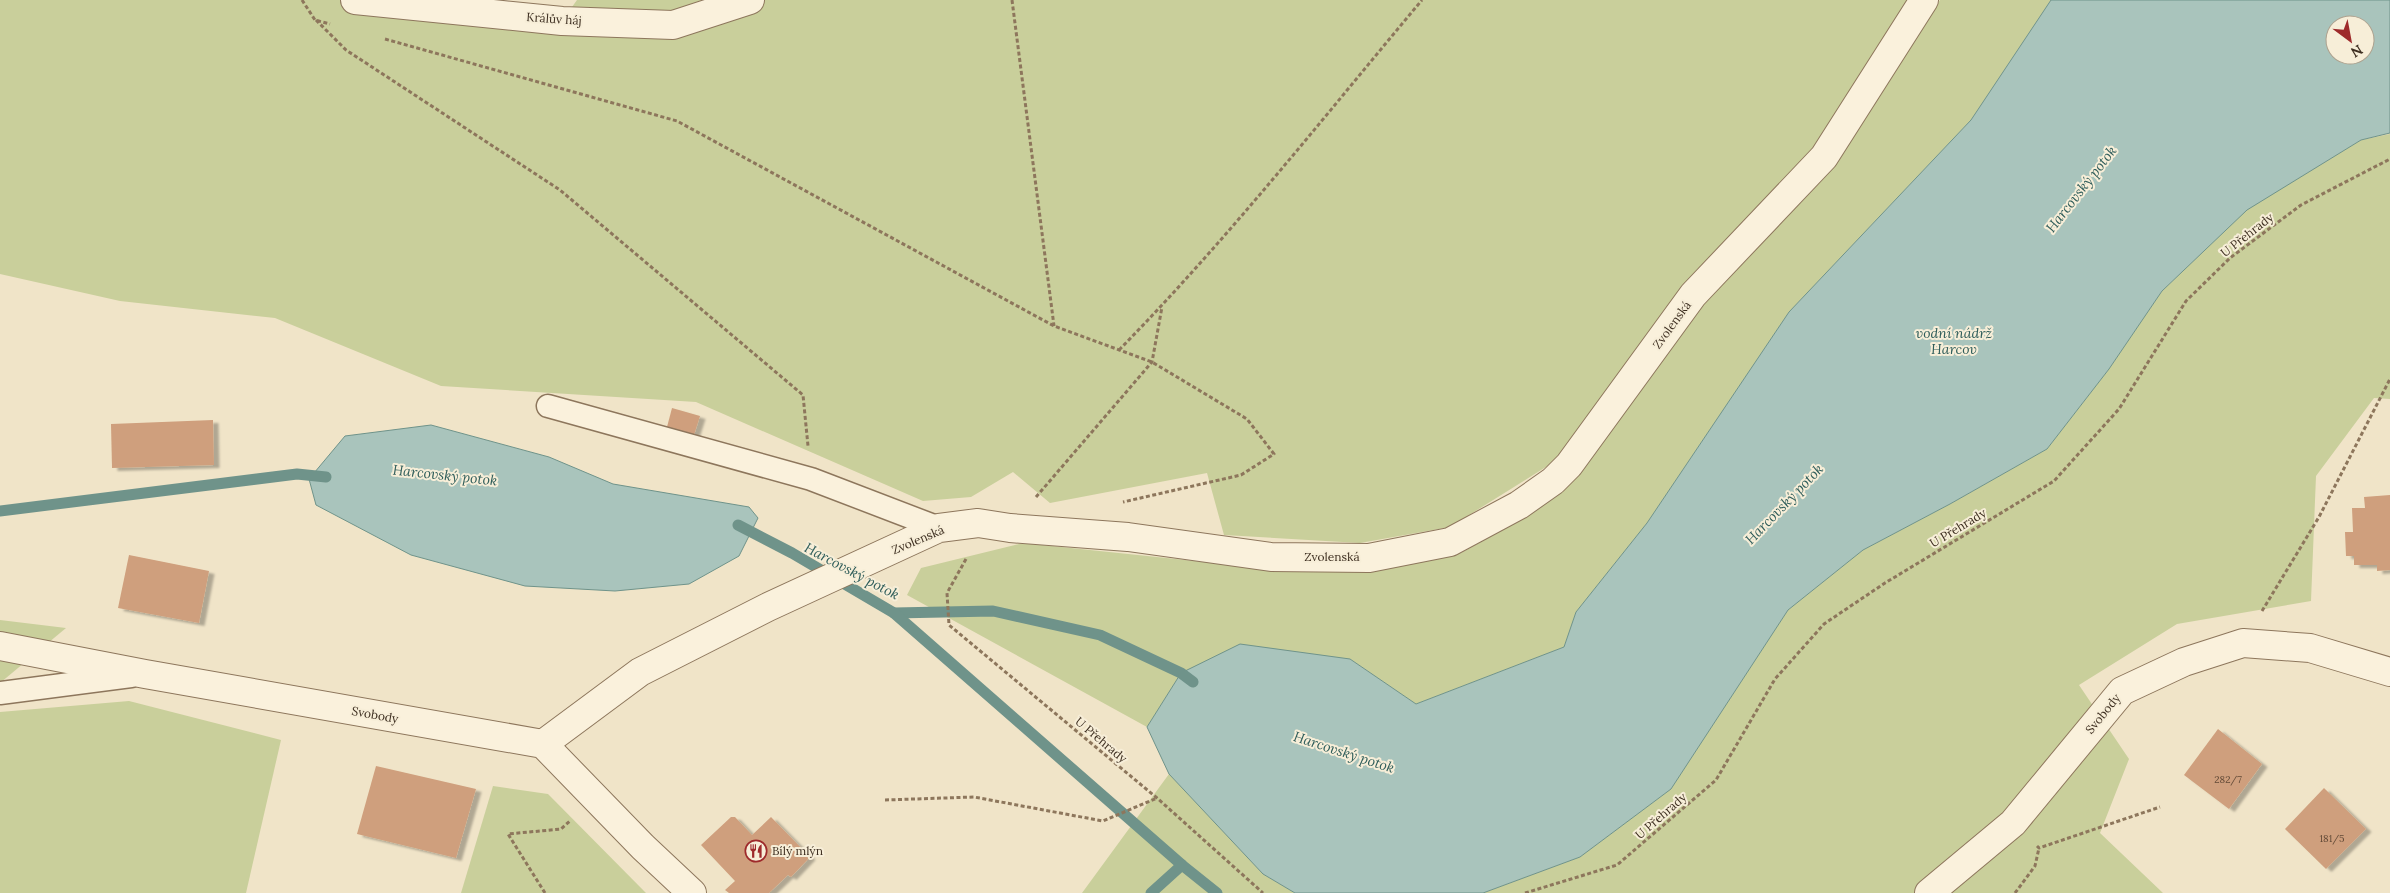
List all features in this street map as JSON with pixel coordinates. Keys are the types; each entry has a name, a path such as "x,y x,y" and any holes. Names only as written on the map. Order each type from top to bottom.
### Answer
{"street":[{"name":"Králův háj","path":"355,0 562,21 673,25 750,0"},
{"name":"Zvolenská","path":"543,744 640,672 768,607 938,528 978,523 1010,528 1128,537 1271,557 1369,558 1450,542 1518,505 1553,481 1569,465 1693,295 1824,157 1924,0"},
{"name":"Svobody","path":"1929,893 2013,823 2122,691 2184,662 2242,643 2310,648 2389,670"},
{"name":"Svobody","path":"0,646 145,674 543,744"},
{"path":"543,744 692,893"}],"lane":[{"path":"548,406 811,479 938,528"},
{"path":"0,693 145,674"}],"path":[{"path":"302,0 315,20 346,50 560,190 803,395 811,479"},
{"path":"1012,0 1054,326"},
{"path":"1119,350 1162,306 1422,0"},
{"path":"315,20 334,25"},
{"path":"380,37 677,121 1054,326 1152,362 1247,419 1274,454 1241,475 1116,504"},
{"name":"U Přehrady","path":"1525,893 1617,865 1716,780 1775,679 1824,624 1885,583 2054,480 2119,409 2186,301 2230,258 2301,204 2390,159"},
{"path":"1010,528 1152,362 1162,306"},
{"path":"2242,643 2319,517 2390,379"},
{"name":"U Přehrady","path":"947,593 949,625 1157,798 1262,893"},
{"path":"885,800 974,797 1103,821 1157,798"},
{"path":"545,893 508,834 561,829 595,798"},
{"path":"2039,848 2160,807"},
{"path":"2013,823 2039,848"},
{"path":"2015,893 2035,866 2039,848"}],"green space":[{"path":"0,0 355,0 562,21 577,0 1912,0 1820,147 1557,460 1450,527 1360,543 1224,535 1207,473 1050,503 1013,472 971,497 923,501 696,402 441,386 275,318 120,301 0,274"},
{"path":"1940,0 2051,0 1971,120 1789,312 1647,523 1576,612 1564,647 1416,704 1350,659 1181,673 1147,727 907,595 921,568 1023,543 1262,568 1368,571 1461,553 1515,523 1573,473 1711,294 1828,173"},
{"path":"2390,134 2390,399 2374,398 2316,476 2311,601 2177,624 2079,685 2129,759 2100,833 2163,893 1483,893 1580,857 1671,789 1788,610 1863,550 1950,504 2047,449 2109,369 2162,291 2247,209 2361,140"},
{"path":"0,620 66,628 0,683"},
{"path":"129,701 281,740 246,893 0,893 0,712"},
{"path":"1169,774 1263,874 1295,893 1082,893"},
{"path":"493,786 548,794 646,893 461,893"}],"water":[{"name":"vodní nádrž Harcov","path":"2051,0 2390,0 2390,133 2361,140 2247,210 2162,291 2109,369 2047,449 1950,504 1863,550 1788,610 1671,789 1580,857 1483,893 1295,893 1263,874 1169,774 1147,727 1181,673 1240,644 1350,659 1416,704 1564,647 1576,612 1647,523 1789,312 1971,120"},
{"path":"431,425 549,457 613,484 749,507 758,518 739,556 689,584 615,591 525,586 411,555 316,505 309,479 345,436"}],"building":[{"path":"672,408 700,416 694,435 667,427"},
{"path":"213,420 214,465 112,468 111,424"},
{"path":"2390,495 2390,570 2377,571 2377,565 2354,565 2354,556 2346,556 2345,532 2353,532 2352,508 2365,508 2364,497"},
{"path":"129,555 209,571 199,623 118,608"},
{"path":"2218,729 2262,764 2229,809 2184,775"},
{"path":"376,766 476,789 456,858 357,834"},
{"path":"2324,788 2366,829 2326,869 2285,829"},
{"name":"Bílý mlýn","path":"731,817 735,817 752,835 771,817 810,857 791,877 788,875 769,893 729,893 725,890 735,881 701,845"}],"waterway":[{"name":"Harcovský potok","path":"0,511 297,474 326,477"},
{"name":"Harcovský potok","path":"738,525 792,553 894,613 993,611 1100,635 1181,673 1193,682"},
{"path":"894,613 1182,865"},
{"path":"1151,893 1182,865 1217,893"}],"place":[{"name":"Bílý mlýn","path":"756,851"}]}
